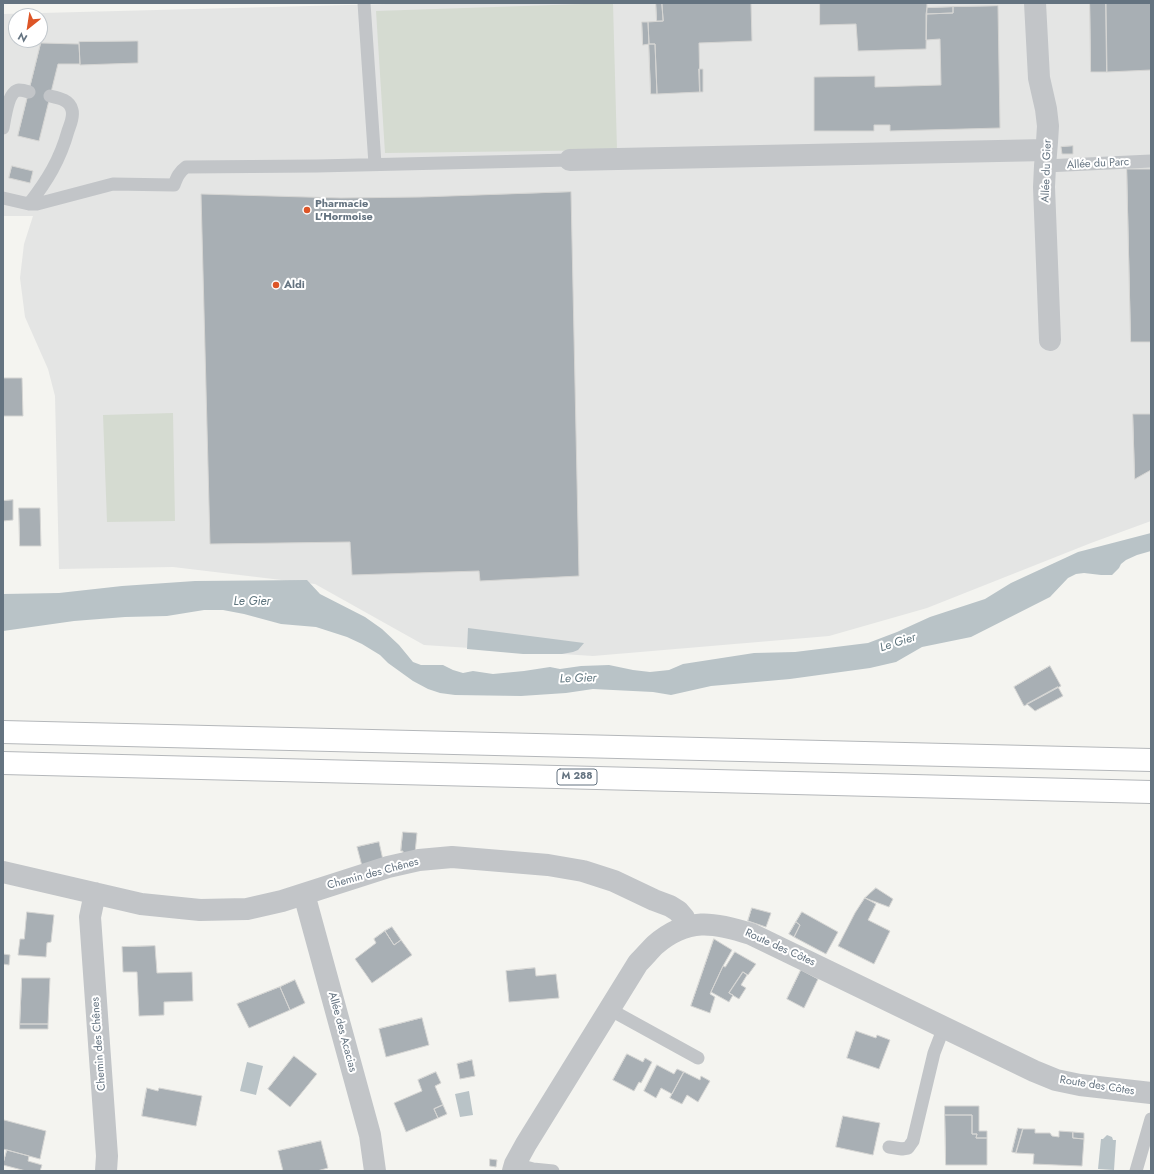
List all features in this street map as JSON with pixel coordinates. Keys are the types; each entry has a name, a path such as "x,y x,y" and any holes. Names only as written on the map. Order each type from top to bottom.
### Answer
{"highway":[{"path":"3,732 1151,760"},
{"name":"M 288","path":"3,763 1151,792"}],"street":[{"name":"Allée du Gier","path":"1035,3 1039,78 1046,108 1048,126 1045,158 1050,340"},
{"path":"570,160 1045,158"},
{"name":"Chemin des Chênes","path":"3,872 142,904 200,910 247,909 282,901 388,867 420,860 452,857 548,865 582,871 614,881 670,906 678,911 684,918 687,926"},
{"name":"Chemin des Chênes","path":"95,893 90,917 106,1148 106,1171"},
{"name":"Allée des Acacias","path":"304,894 370,1135 375,1171"},
{"name":"Route des Côtes","path":"514,1168 526,1144 638,963 656,945 672,933 687,926 708,924 729,927 751,934 1034,1071 1056,1080 1094,1087 1151,1093"}],"lane":[{"path":"364,3 375,164"},
{"path":"3,128 10,98 14,92 19,90 29,92"},
{"path":"29,204 47,180 57,163 64,147 72,118 72,110 68,103 62,98 50,96"},
{"name":"Allée du Parc","path":"1045,158 1151,161"},
{"path":"3,198 29,204 37,204 112,184 174,185 180,172 186,167 317,166 570,160"},
{"path":"610,1010 698,1058"},
{"path":"889,1147 902,1150 908,1148 913,1141 934,1053 944,1027"},
{"path":"1136,1171 1151,1119"},
{"path":"514,1168 553,1171"}],"shaded area":[{"path":"425,3 1151,3 1151,521 1091,543 927,608 829,636 593,656 424,645 315,584 173,567 59,569 55,396 48,369 25,317 20,278 24,244 33,216 3,216 3,14 8,14 8,48 48,48 48,13"},
{"path":"613,3 617,150 385,153 376,11"},
{"path":"173,413 175,521 107,522 103,415"}],"water":[{"name":"Le Gier","path":"1151,533 1151,551 1126,560 1112,575 1084,573 1076,574 1068,578 1050,597 971,637 922,647 896,662 870,668 790,679 711,686 671,695 653,692 593,689 566,693 521,696 455,695 440,693 428,689 413,681 388,663 380,655 347,637 316,627 281,624 223,610 204,610 167,616 125,617 74,621 3,631 3,594 59,593 122,586 195,581 307,580 320,594 365,617 382,629 399,645 413,662 421,665 443,665 463,673 473,671 493,674 550,667 560,669 581,666 609,665 650,672 669,670 683,664 754,653 795,652 868,643 930,617 985,599 1011,583 1078,552"},
{"path":"468,628 584,643 578,650 562,654 523,654 467,649"},
{"path":"247,1062 263,1066 256,1095 240,1091"},
{"path":"469,1091 473,1115 460,1117 455,1094"},
{"path":"1107,1135 1112,1137 1113,1140 1116,1140 1114,1170 1098,1169 1101,1139"}],"building":[{"path":"656,3 662,3 663,21 657,21"},
{"path":"662,3 751,3 752,41 699,43 700,92 657,94 655,44 649,44 648,22 663,21"},
{"path":"820,3 927,3 926,49 858,51 856,24 820,25"},
{"path":"1090,3 1106,3 1107,72 1091,72"},
{"path":"1106,3 1151,3 1151,70 1107,72"},
{"path":"998,6 1000,128 890,131 890,125 874,125 874,131 814,131 814,77 875,76 875,87 941,85 940,39 926,40 926,14 953,13 953,7"},
{"path":"953,7 953,13 926,14 927,8"},
{"path":"642,22 648,22 649,44 643,45"},
{"path":"138,41 138,63 80,65 79,42"},
{"path":"48,43 79,44 80,64 58,64 39,141 18,136 40,48 48,48"},
{"path":"649,44 655,44 657,94 651,94"},
{"path":"699,69 703,69 703,92 700,92"},
{"path":"1073,146 1073,154 1062,154 1061,147"},
{"path":"12,166 33,171 30,183 9,178"},
{"path":"1127,169 1151,169 1151,342 1131,342"},
{"path":"571,192 579,576 480,581 479,571 352,575 350,542 210,544 201,194 341,198"},
{"path":"3,378 22,378 23,416 3,416"},
{"path":"1133,414 1151,414 1151,470 1135,479"},
{"path":"13,500 13,520 3,521 3,501"},
{"path":"19,508 40,508 41,546 20,546"},
{"path":"1050,666 1061,686 1024,706 1014,687"},
{"path":"1058,687 1063,696 1035,711 1027,704"},
{"path":"403,832 417,833 415,853 403,854 403,851 401,851"},
{"path":"379,842 383,860 362,866 357,847"},
{"path":"876,888 893,899 889,907 865,898"},
{"path":"865,898 876,904 868,920 890,931 874,964 838,946 855,913"},
{"path":"752,908 771,913 766,927 748,921"},
{"path":"27,912 54,915 51,942 47,943 46,957 18,955 20,939 24,939"},
{"path":"802,912 838,932 826,954 794,937 800,925 796,922"},
{"path":"796,922 800,925 794,937 789,934"},
{"path":"392,927 401,940 394,945 385,931"},
{"path":"385,931 394,945 401,940 412,955 372,983 355,959 376,943 374,939"},
{"path":"714,939 732,950 710,994 715,997 710,1013 691,1006"},
{"path":"155,946 157,973 192,972 193,1001 164,1002 164,1015 139,1016 137,972 123,972 122,947"},
{"path":"735,952 756,964 748,975 743,972 729,993 733,995 729,1002 711,992 723,966 725,967"},
{"path":"3,954 10,955 9,965 3,964"},
{"path":"535,968 536,976 556,974 559,998 509,1002 506,971"},
{"path":"801,970 818,979 804,1008 787,999"},
{"path":"743,972 747,975 741,985 746,988 739,999 729,993"},
{"path":"22,978 50,978 48,1024 20,1024"},
{"path":"295,980 305,1003 290,1010 280,987"},
{"path":"280,987 290,1010 249,1028 237,1004"},
{"path":"422,1018 429,1045 386,1057 379,1029"},
{"path":"20,1024 48,1024 48,1029 20,1029"},
{"path":"856,1031 876,1038 877,1035 890,1040 879,1069 847,1058"},
{"path":"627,1054 643,1062 645,1058 652,1062 641,1083 639,1082 634,1091 613,1080"},
{"path":"294,1056 317,1074 290,1107 268,1089"},
{"path":"472,1060 475,1076 460,1079 457,1064"},
{"path":"657,1065 674,1074 677,1069 684,1072 672,1094 661,1088 656,1098 644,1091"},
{"path":"436,1072 441,1083 435,1086 443,1105 434,1109 438,1118 406,1132 394,1103 422,1091 418,1080"},
{"path":"684,1072 700,1080 701,1076 710,1081 698,1102 687,1095 682,1104 670,1098"},
{"path":"147,1088 158,1091 159,1088 202,1096 196,1126 142,1116"},
{"path":"443,1105 447,1114 438,1118 434,1109"},
{"path":"945,1106 979,1106 979,1131 987,1131 987,1138 976,1138 977,1134 972,1134 972,1115 945,1115"},
{"path":"945,1115 972,1115 972,1134 977,1134 976,1138 987,1138 987,1165 946,1165"},
{"path":"843,1116 880,1123 873,1155 836,1147"},
{"path":"4,1120 46,1131 40,1159 3,1149"},
{"path":"1018,1128 1023,1129 1016,1153 1012,1152"},
{"path":"1023,1129 1035,1129 1035,1133 1050,1133 1052,1136 1059,1137 1059,1131 1073,1132 1073,1138 1084,1139 1082,1166 1033,1164 1034,1154 1016,1153"},
{"path":"1073,1132 1084,1133 1084,1139 1073,1138"},
{"path":"321,1141 328,1168 317,1171 283,1171 278,1151"},
{"path":"7,1150 29,1156 28,1161 42,1165 40,1171 26,1171 3,1165"},
{"path":"490,1159 497,1160 496,1167 490,1166"}],"place":[{"name":"Pharmacie L'Hormoise","path":"307,210"},
{"name":"Aldi","path":"276,285"}]}
